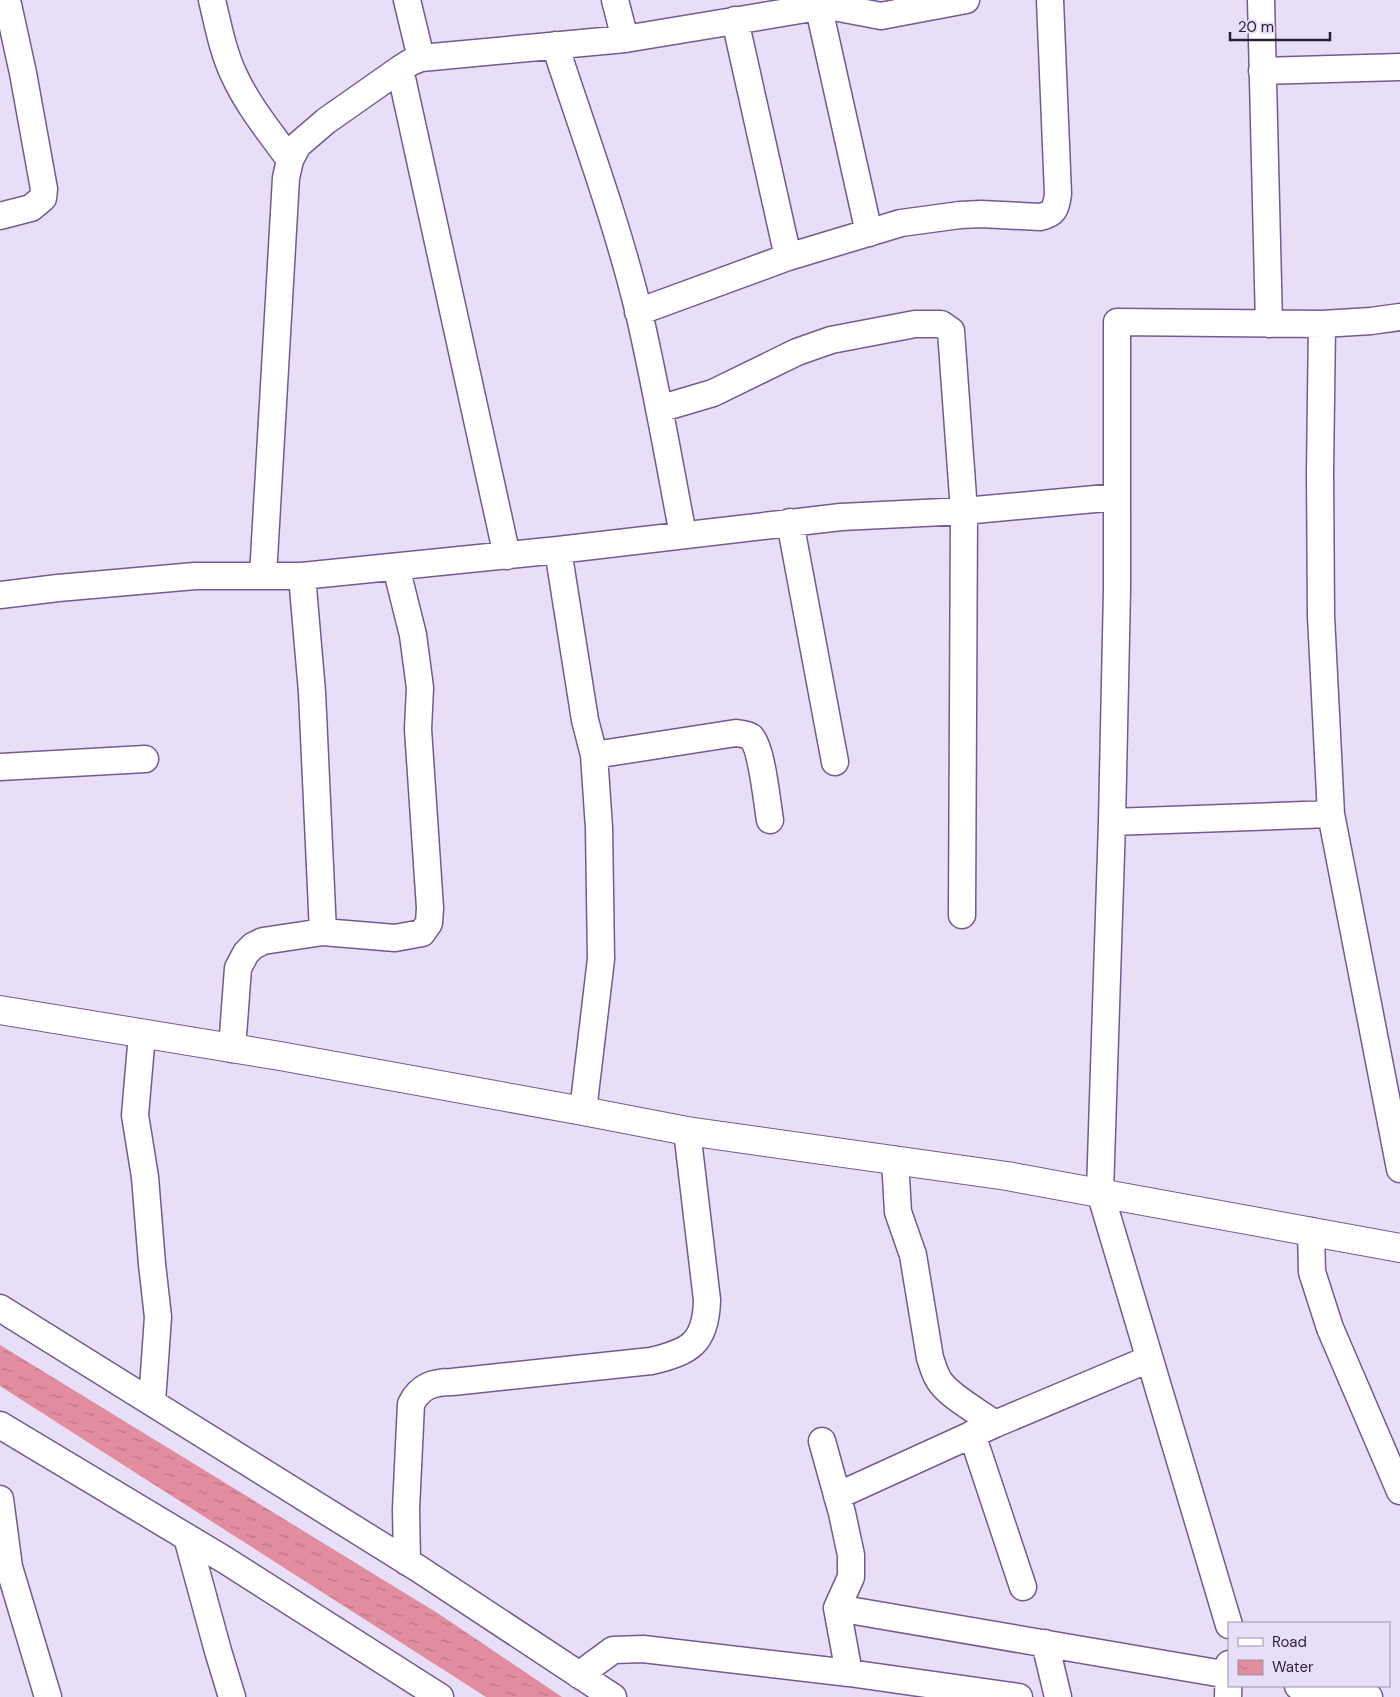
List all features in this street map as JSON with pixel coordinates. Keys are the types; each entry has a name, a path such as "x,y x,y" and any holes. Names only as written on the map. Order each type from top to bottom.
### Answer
{"street":[{"path":"0,216 31,208 43,198 44,189 24,73 7,0"},
{"path":"212,0 222,41 233,73 247,101 290,160"},
{"path":"407,0 410,63 507,556"},
{"path":"615,0 625,39"},
{"path":"263,576 286,178 290,160 298,145 312,132 410,63 555,45 625,39 812,8 821,2 881,16 966,0"},
{"path":"638,312 788,257 901,223 981,214 1040,217 1054,211 1058,194 1050,0"},
{"path":"1261,0 1269,324"},
{"path":"821,2 869,233"},
{"path":"735,20 788,257"},
{"path":"555,45 619,238 638,312 659,409 683,535"},
{"path":"1262,71 1400,67"},
{"path":"1228,1622 1100,1192 1112,822 1117,590 1117,322 1322,324 1371,322 1400,317"},
{"path":"659,409 713,393 796,352 831,340 915,324 941,324 951,332 964,511 962,915"},
{"path":"1322,324 1321,616 1331,814 1400,1169"},
{"path":"0,595 195,576 302,576 507,556 841,517 964,511 1117,497"},
{"path":"790,522 835,762"},
{"path":"558,550 585,720 594,755 599,828 601,959 583,1111"},
{"path":"232,1049 238,968 253,946 263,941 323,932 395,938 422,933 429,923 430,908 418,729 420,688 413,635 396,567"},
{"path":"302,576 312,692 323,932"},
{"path":"594,755 736,733 745,734 750,737 758,754 770,820"},
{"path":"0,767 145,759"},
{"path":"1112,822 1331,814"},
{"path":"0,1010 232,1049 687,1131 1007,1176 1400,1248"},
{"path":"142,1034 135,1115 145,1177 158,1317 152,1402"},
{"path":"407,1562 406,1510 410,1422 411,1404 416,1394 438,1382 651,1361 670,1357 697,1341 704,1328 706,1300 687,1131"},
{"path":"895,1160 898,1212 913,1255 930,1358 941,1384 954,1395 983,1429 1023,1587"},
{"path":"1311,1232 1312,1272 1330,1328 1400,1491"},
{"path":"0,1308 419,1569 613,1697"},
{"path":"837,1496 983,1429 1149,1359"},
{"path":"0,1425 187,1537 440,1697"},
{"path":"822,1441 851,1555 852,1577 838,1616 848,1668"},
{"path":"0,1499 9,1567 48,1697"},
{"path":"187,1537 232,1697"},
{"path":"838,1616 1045,1644 1228,1675"},
{"path":"1045,1644 1058,1697"},
{"path":"580,1675 613,1650 643,1649 848,1668 1019,1697"},
{"path":"1304,1687 1369,1697"}],"water":[{"path":"0,1345 439,1614 562,1697 486,1697 0,1386"}]}
